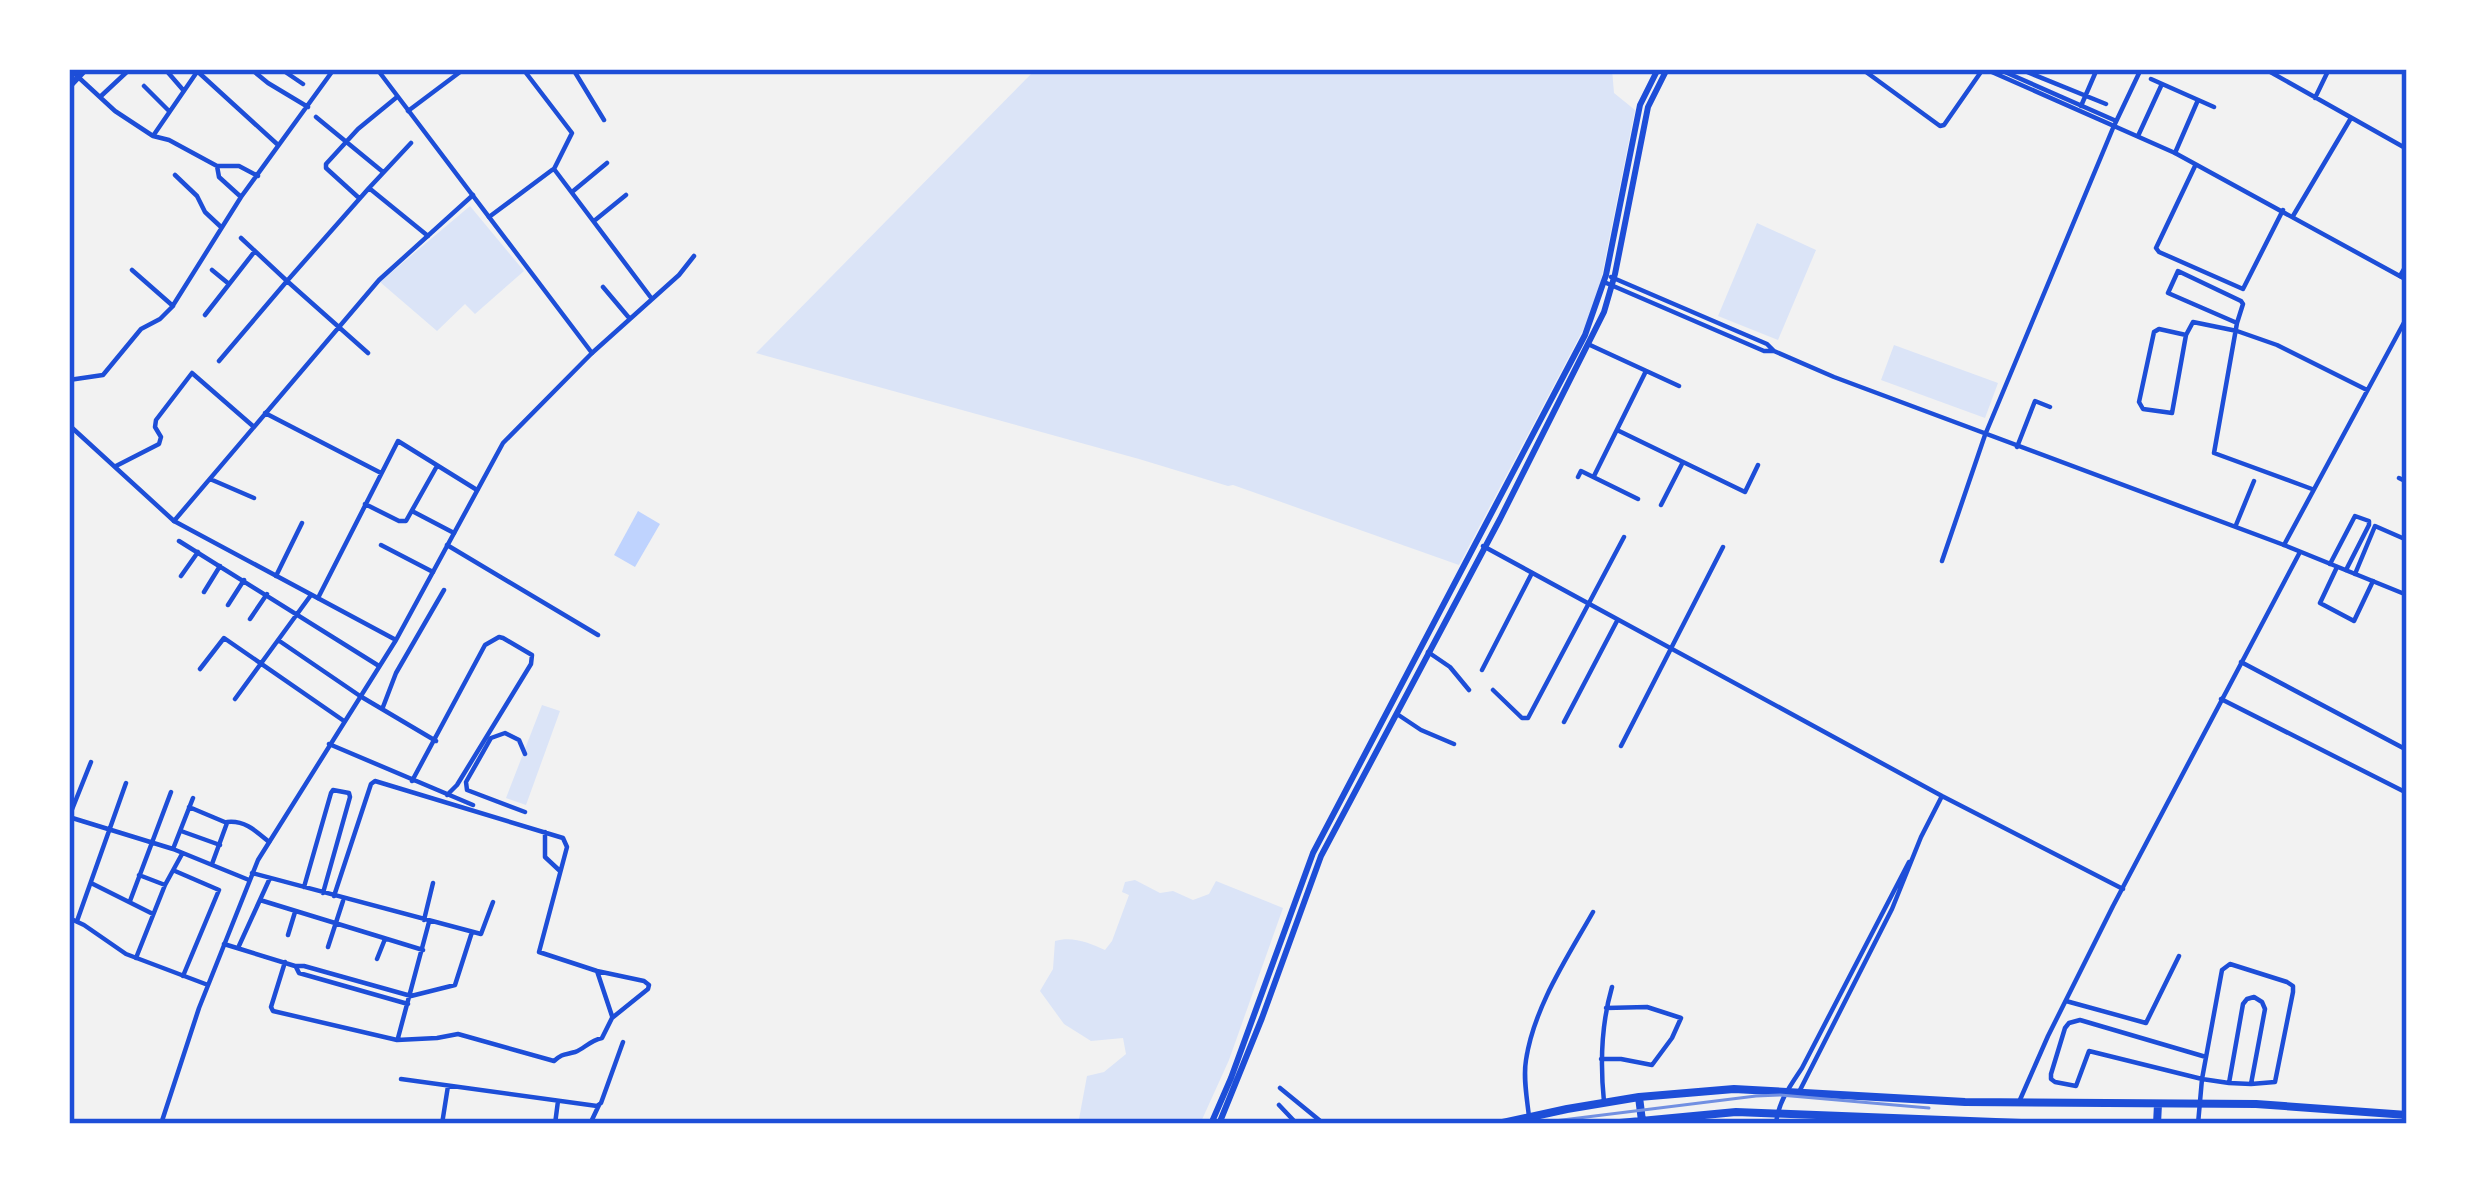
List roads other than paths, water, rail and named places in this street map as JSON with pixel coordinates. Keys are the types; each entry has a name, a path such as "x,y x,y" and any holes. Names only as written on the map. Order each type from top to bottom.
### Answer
{"highway":[{"path":"1498,1124 1604,1102 1734,1089 2019,1103 2256,1104 2407,1115"},
{"path":"1640,1097 1642,1120"},
{"path":"2157,1124 2158,1104"},
{"path":"1609,1124 1777,1112 2049,1124"}],"main road":[{"path":"69,87 86,69"},
{"path":"1215,1124 1313,853 1604,312 1640,105 1658,69"},
{"path":"1215,1124 1262,1018 1322,856 1428,652 1609,280 1648,107 1667,69"}],"street":[{"path":"70,69 153,136 217,166 239,166 257,176"},
{"path":"100,97 130,69"},
{"path":"165,69 184,91"},
{"path":"250,69 308,107"},
{"path":"281,69 303,84"},
{"path":"69,380 103,375 141,329 173,306 241,196 334,69"},
{"path":"376,69 592,353"},
{"path":"408,111 463,69"},
{"path":"489,218 554,169 570,142 572,133 523,69"},
{"path":"573,69 604,120"},
{"path":"1862,69 1940,126 1984,69 2012,78 2175,153 2403,278 2407,263"},
{"path":"1998,69 2115,124"},
{"path":"2081,106 2097,69"},
{"path":"1942,561 1985,435 2141,69"},
{"path":"2265,69 2407,149"},
{"path":"2314,98 2329,69"},
{"path":"153,136 198,70 279,146"},
{"path":"2027,72 2106,104"},
{"path":"2151,79 2214,107"},
{"path":"2138,136 2162,84"},
{"path":"144,86 170,112"},
{"path":"359,198 326,168 346,141 398,97"},
{"path":"2175,153 2198,100"},
{"path":"316,117 383,172"},
{"path":"2293,216 2351,118"},
{"path":"219,361 411,142"},
{"path":"572,192 607,163"},
{"path":"2196,164 2156,248 2159,253 2243,289 2283,210"},
{"path":"217,166 219,177 241,196"},
{"path":"554,169 652,299"},
{"path":"175,175 221,227"},
{"path":"369,188 428,236"},
{"path":"175,521 379,280 472,195"},
{"path":"594,220 626,195"},
{"path":"242,238 368,353"},
{"path":"206,315 255,251"},
{"path":"161,1124 250,876 396,640 510,433 694,256"},
{"path":"131,269 173,306"},
{"path":"212,270 229,284"},
{"path":"2237,322 2168,293 2171,280 2178,272 2243,304 2215,453 2312,489"},
{"path":"1609,280 1985,435 2407,595"},
{"path":"603,287 630,319"},
{"path":"2284,545 2407,317"},
{"path":"2186,335 2154,332 2139,401 2144,409 2172,413 2186,335 2193,322 2277,345 2367,390"},
{"path":"1590,344 1679,386"},
{"path":"1594,476 1646,371"},
{"path":"115,467 159,444 156,420 192,373 254,427"},
{"path":"2017,447 2035,401 2050,407"},
{"path":"265,413 381,473"},
{"path":"69,425 175,521 396,640"},
{"path":"1617,430 1745,492 1759,465"},
{"path":"235,699 314,597 398,441 477,490"},
{"path":"1661,505 1683,462"},
{"path":"365,504 403,522 437,465"},
{"path":"1578,477 1581,471 1638,499"},
{"path":"2399,478 2407,482"},
{"path":"210,479 254,498"},
{"path":"2235,527 2254,481"},
{"path":"412,512 454,533"},
{"path":"2346,570 2370,522 2360,516 2355,516 2320,603 2354,621 2373,581"},
{"path":"276,576 302,524"},
{"path":"2355,574 2375,526 2407,540"},
{"path":"1492,690 1522,718 1528,718 1624,537"},
{"path":"179,541 379,666"},
{"path":"381,545 433,572"},
{"path":"447,545 598,635"},
{"path":"1481,545 2123,889"},
{"path":"1621,746 1723,547"},
{"path":"181,576 198,552"},
{"path":"2019,1103 2123,889 2300,552"},
{"path":"204,592 220,566"},
{"path":"1482,670 1532,573"},
{"path":"228,605 244,580"},
{"path":"382,709 396,673 445,590"},
{"path":"250,620 267,594"},
{"path":"1564,722 1617,619"},
{"path":"412,781 485,645 499,637 532,655 531,664 446,795"},
{"path":"200,670 224,638 344,722"},
{"path":"278,640 360,697 436,741"},
{"path":"1428,652 1469,690"},
{"path":"2241,662 2407,750"},
{"path":"2221,699 2407,794"},
{"path":"1397,714 1454,745"},
{"path":"525,754 519,740 505,733 491,738 466,782 467,790 525,812"},
{"path":"329,744 473,806"},
{"path":"91,762 69,817 250,876 481,934 493,902"},
{"path":"285,962 273,1011 397,1040 458,1034 554,1060 602,1038 612,1018 649,985 538,952 567,843 563,838 373,782 334,896"},
{"path":"77,921 126,783"},
{"path":"130,901 171,792"},
{"path":"304,887 331,793 349,793 323,893"},
{"path":"1778,1124 1777,1112 1786,1091 1942,796"},
{"path":"173,849 193,798"},
{"path":"189,807 248,826 269,842"},
{"path":"212,865 226,822"},
{"path":"181,831 220,845"},
{"path":"544,832 545,856 560,871"},
{"path":"136,958 182,854"},
{"path":"1799,1092 1893,906 1912,857"},
{"path":"175,871 219,890 184,976"},
{"path":"139,875 164,886"},
{"path":"238,948 270,878"},
{"path":"397,1040 423,950 433,883"},
{"path":"91,884 153,914"},
{"path":"328,947 344,899"},
{"path":"260,900 423,950"},
{"path":"288,935 296,911"},
{"path":"1529,1117 1525,1064 1542,1005 1593,912"},
{"path":"69,918 136,958 208,985"},
{"path":"224,944 410,1000 455,985 472,932"},
{"path":"377,959 385,939"},
{"path":"2066,1001 2146,1023 2179,956"},
{"path":"2198,1124 2198,1104 2202,1079 2222,970 2230,964 2287,982 2294,992 2278,1077 2270,1084 2202,1079 2090,1051 2076,1086 2055,1082 2051,1074 2065,1028 2080,1019 2206,1057"},
{"path":"596,970 612,1018"},
{"path":"1604,1102 1601,1059 1612,987"},
{"path":"2230,1083 2243,1004 2254,998 2265,1009 2251,1084"},
{"path":"1601,1059 1652,1065 1681,1018 1647,1007 1606,1008"},
{"path":"590,1124 623,1042"},
{"path":"400,1079 599,1105"},
{"path":"442,1124 448,1086"},
{"path":"1280,1088 1324,1124"},
{"path":"555,1124 558,1101"},
{"path":"1279,1106 1297,1124"},
{"path":"1778,1124 1790,1112"}],"water":[{"path":"638,511 660,524 635,567 614,555"}],"railway":[{"path":"1530,1124 1780,1095 1929,1108"}]}
